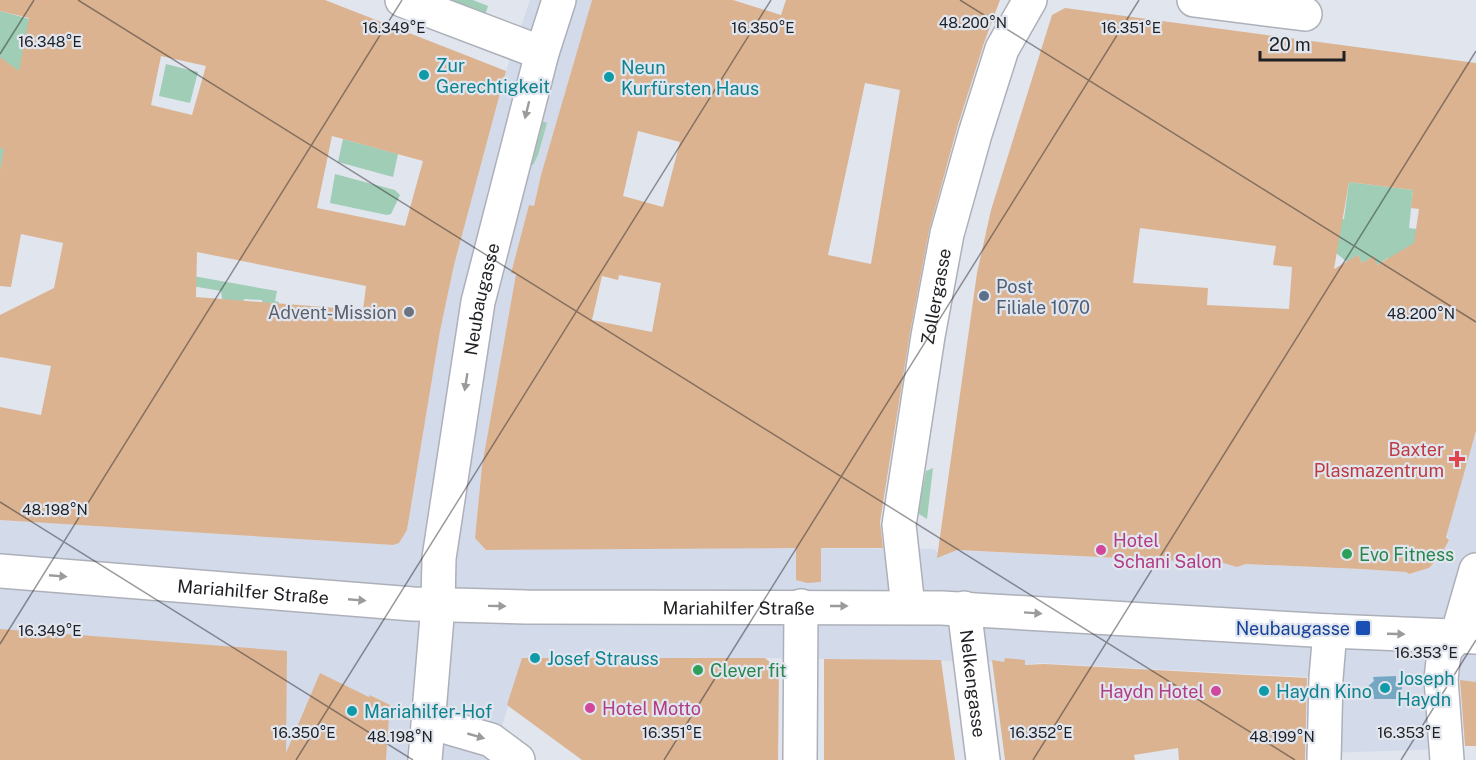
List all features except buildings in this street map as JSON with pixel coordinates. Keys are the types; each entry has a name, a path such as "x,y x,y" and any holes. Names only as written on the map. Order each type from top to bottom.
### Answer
{"street":[{"path":"402,0 542,53"},
{"name":"Neubaugasse","path":"425,760 438,605 439,558 478,302 542,53 559,0"},
{"name":"Zollergasse","path":"909,607 899,525 928,336 947,234 1002,49 1030,0"},
{"path":"1194,0 1305,14"},
{"path":"1447,760 1441,679 1443,661 1445,650 1466,637 1476,570"},
{"name":"Mariahilfer Straße","path":"0,571 438,605 964,608 1330,631 1466,637"},
{"path":"800,760 801,606"},
{"name":"Nelkengasse","path":"964,608 983,760"},
{"path":"1324,760 1326,678 1330,631"},
{"path":"429,722 490,740 518,760"}],"shaded area":[{"path":"530,0 592,0 534,206 529,205 511,272 516,274 482,466 475,538 742,548 934,549 942,556 950,550 1223,563 1237,567 1246,564 1361,569 1409,574 1435,564 1445,548 1449,539 1446,535 1476,431 1476,682 1456,680 1447,749 1325,753 1326,678 1039,663 1025,665 1024,660 1005,658 1004,662 765,658 521,662 492,760 386,760 390,705 320,673 309,699 305,760 113,760 78,635 0,629 0,520 392,545 399,542 407,530 440,331 454,265 506,71"}],"green space":[{"path":"444,0 473,0 488,6 483,21"},
{"path":"0,11 134,47 0,171"},
{"path":"166,64 198,72 190,103 159,96"},
{"path":"537,119 547,123 533,165 525,163"},
{"path":"343,139 398,154 393,177 338,162"},
{"path":"335,174 395,190 400,195 391,214 330,203"},
{"path":"1349,182 1413,190 1409,228 1467,236 1392,266 1388,258 1377,265 1373,257 1362,263 1358,255 1347,262 1336,253 1311,216 1344,219"},
{"path":"165,271 277,291 275,301 279,302 278,307 262,306 262,300 244,299 243,304 222,299 221,291 163,281"},
{"path":"933,468 927,519 911,509 914,491 923,487 926,471"}],"water":[{"name":"Joseph Haydn","path":"1396,676 1396,681 1402,685 1402,689 1396,694 1396,699 1374,699 1374,695 1367,691 1367,687 1374,681 1373,677"}],"place":[{"name":"Zur Gerechtigkeit","path":"424,75"},
{"name":"Neun Kurfürsten Haus","path":"609,77"},
{"name":"Post Filiale 1070","path":"984,296"},
{"name":"Advent-Mission","path":"409,312"},
{"name":"Baxter Plasmazentrum","path":"1457,459"},
{"name":"Hotel Schani Salon","path":"1101,550"},
{"name":"Evo Fitness","path":"1347,554"},
{"name":"Neubaugasse","path":"1363,628"},
{"name":"Josef Strauss","path":"535,658"},
{"name":"Clever fit","path":"698,670"},
{"name":"Joseph Haydn","path":"1385,688"},
{"name":"Haydn Hotel","path":"1216,691"},
{"name":"Haydn Kino","path":"1264,691"},
{"name":"Hotel Motto","path":"590,708"},
{"name":"Mariahilfer-Hof","path":"352,711"}]}
